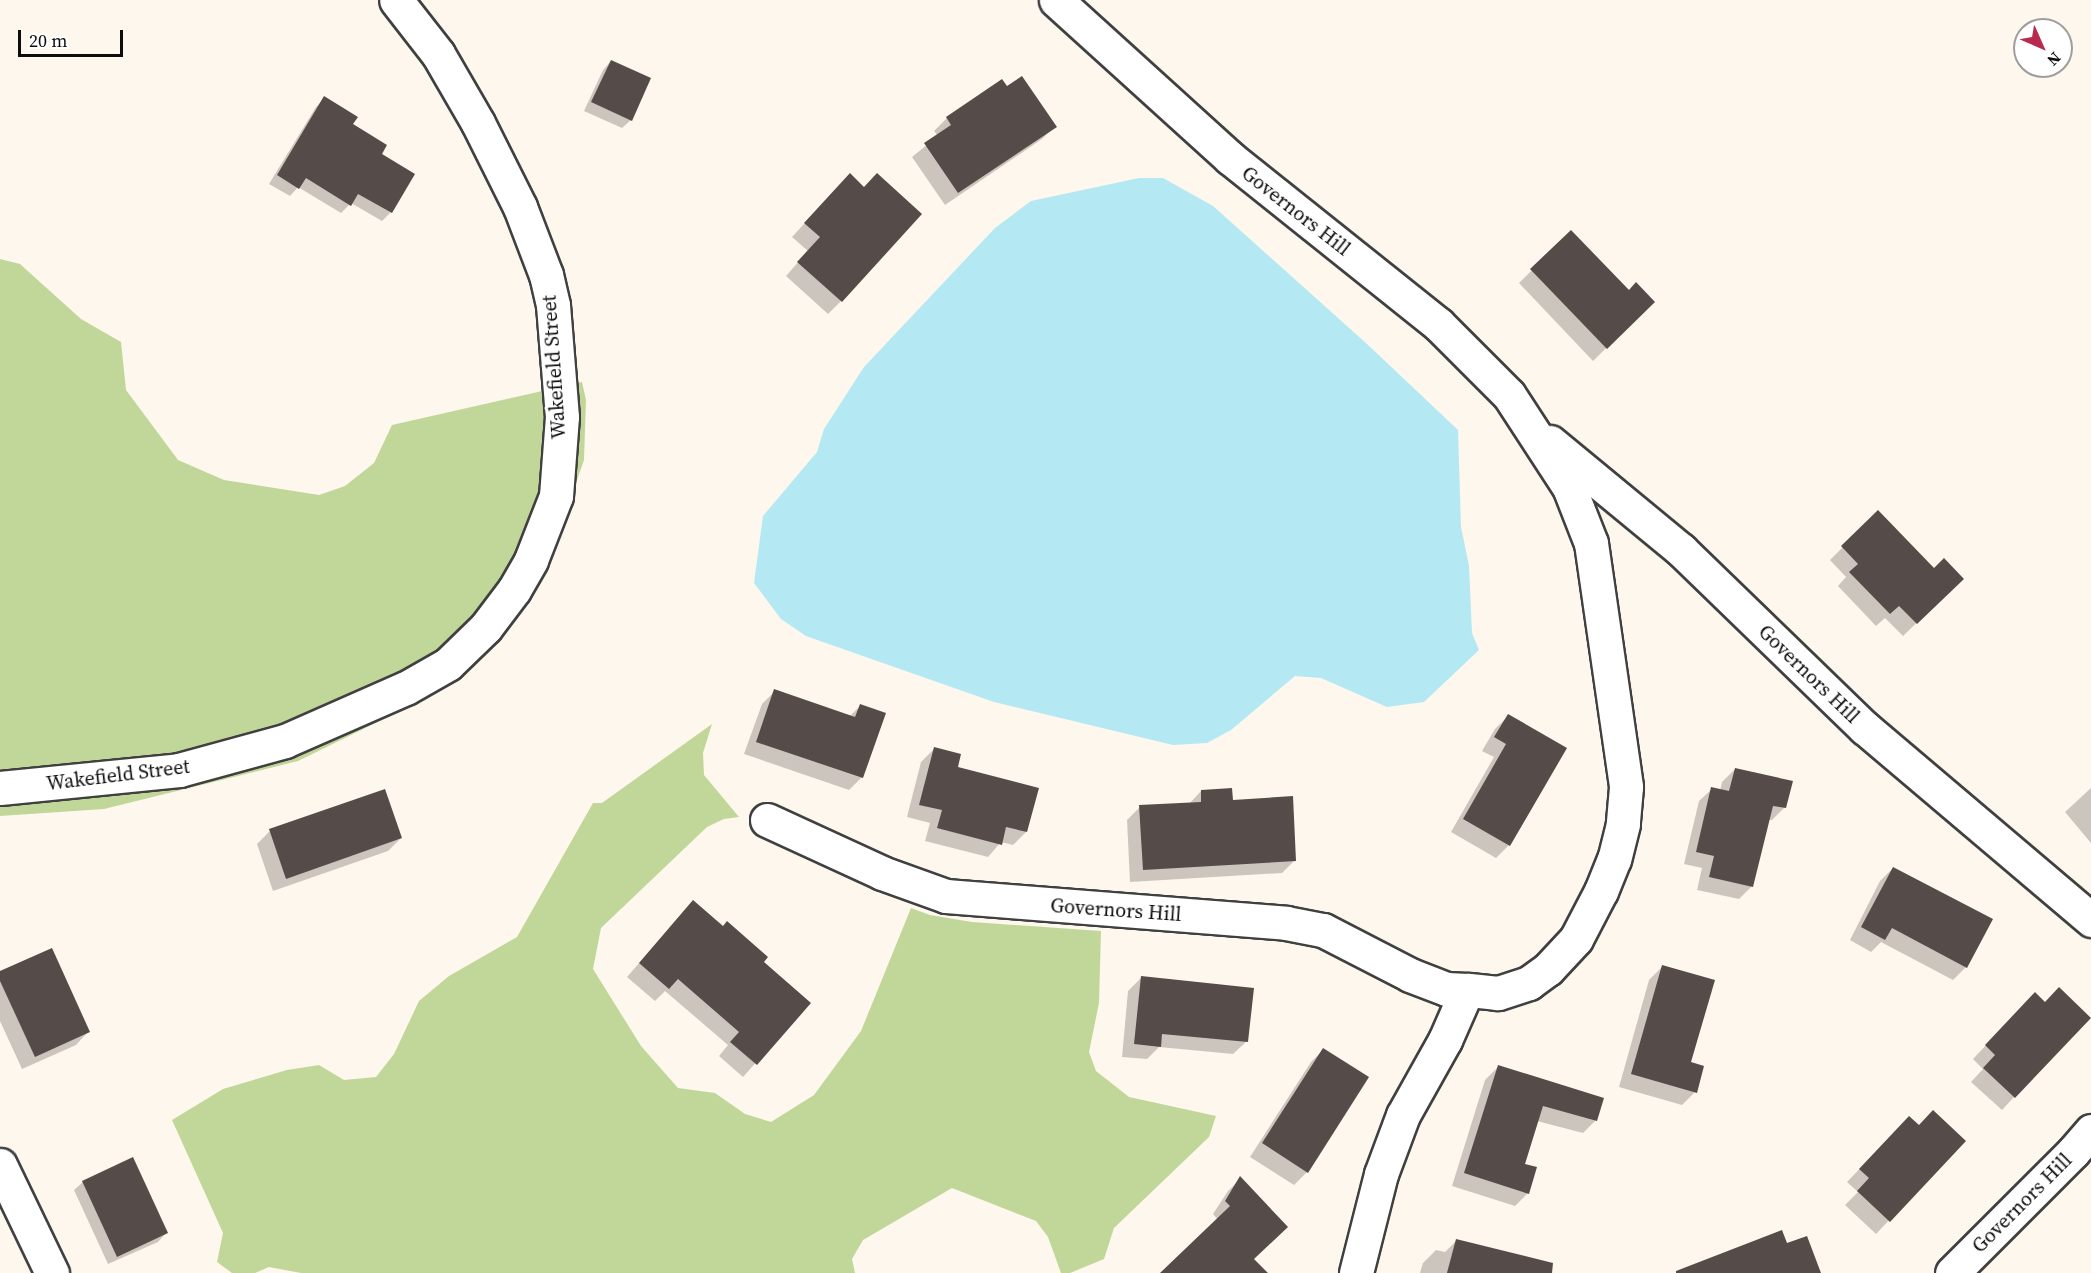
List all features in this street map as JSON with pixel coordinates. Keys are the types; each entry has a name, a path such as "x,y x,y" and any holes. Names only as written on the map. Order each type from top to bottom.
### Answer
{"street":[{"name":"Wakefield Street","path":"0,788 179,770 285,741 406,688 448,664 486,627 514,590 531,560 556,496 562,417 553,305 546,275 520,207 478,123 438,54 396,0"},
{"name":"Governors Hill","path":"767,820 889,876 946,896 1286,923 1323,930 1410,975 1447,989 1498,993 1529,983 1564,953 1576,939 1601,891 1623,824 1626,787 1591,543 1569,487 1509,395 1438,324 1230,158 1056,0"},
{"name":"Governors Hill","path":"1530,425 1681,550 1842,707 2091,920"},
{"path":"1356,1273 1381,1173 1403,1115 1444,1040 1467,990"},
{"name":"Governors Hill","path":"1952,1273 2073,1152 2091,1131"},
{"path":"0,1165 52,1273"}],"green space":[{"path":"0,259 20,264 81,319 121,342 126,390 178,460 224,480 319,495 345,486 374,463 392,425 582,382 586,400 584,460 555,543 463,668 437,690 408,707 298,761 104,809 0,816"},
{"path":"712,724 703,753 704,775 739,817 724,819 707,827 601,928 593,969 641,1046 678,1088 715,1093 745,1114 771,1122 814,1095 861,1031 911,908 930,915 972,922 1101,931 1099,1003 1089,1052 1096,1071 1129,1097 1216,1116 1209,1137 1114,1228 1104,1259 1070,1273 1061,1273 1048,1237 1036,1221 952,1188 863,1240 852,1259 855,1273 301,1273 269,1267 255,1273 232,1273 217,1262 223,1233 172,1120 223,1089 287,1070 319,1065 344,1080 376,1077 394,1054 419,1001 449,976 517,937 593,803 602,803"}],"water":[{"path":"1139,178 1163,178 1213,206 1367,344 1458,430 1461,527 1469,566 1472,633 1479,650 1424,702 1387,707 1321,678 1295,676 1231,730 1207,743 1173,745 994,702 806,636 781,619 754,583 763,516 817,452 824,429 864,367 995,228 1031,201"}],"building":[{"path":"611,60 651,78 632,121 591,102"},
{"path":"1022,76 1057,127 958,193 924,143 951,125 946,117 1002,79 1007,86"},
{"path":"324,96 358,117 353,124 387,145 382,154 415,174 392,213 358,194 351,206 306,178 299,189 277,175"},
{"path":"850,173 864,187 877,173 922,214 842,302 797,262 820,237 804,223"},
{"path":"1571,230 1629,290 1636,282 1655,302 1607,349 1530,269"},
{"path":"1878,510 1934,568 1944,558 1964,579 1917,624 1899,606 1890,614 1849,572 1858,564 1841,546"},
{"path":"774,689 855,717 860,704 886,713 863,778 756,742"},
{"path":"1508,714 1567,748 1510,846 1463,819 1506,744 1494,737"},
{"path":"934,747 961,754 958,767 1039,788 1027,832 1006,827 1002,845 937,828 942,810 919,805"},
{"path":"1735,768 1793,781 1786,808 1773,806 1753,887 1709,877 1714,856 1696,852 1711,787 1729,791"},
{"path":"1232,788 1233,800 1293,796 1296,861 1143,870 1139,805 1201,802 1201,790"},
{"path":"385,789 402,838 286,879 269,829"},
{"path":"1893,867 1993,919 1967,968 1892,928 1885,940 1861,927"},
{"path":"693,900 723,926 727,921 768,957 764,962 811,1003 757,1065 730,1042 739,1032 678,979 669,989 639,963"},
{"path":"52,948 90,1032 35,1057 0,981 0,971"},
{"path":"1662,965 1715,980 1691,1062 1704,1066 1697,1093 1631,1074"},
{"path":"1141,976 1254,988 1248,1042 1162,1034 1161,1047 1134,1044"},
{"path":"2059,987 2091,1018 2015,1098 1983,1068 1995,1055 1985,1045 2035,992 2045,1002"},
{"path":"1323,1048 1369,1077 1308,1173 1262,1143"},
{"path":"1498,1065 1604,1098 1597,1121 1543,1106 1525,1164 1537,1167 1529,1194 1464,1173"},
{"path":"1933,1110 1966,1141 1890,1222 1857,1191 1869,1178 1859,1169 1909,1116 1919,1125"},
{"path":"133,1157 168,1233 117,1257 82,1181"},
{"path":"1240,1176 1288,1227 1254,1259 1268,1273 1160,1273 1230,1206 1225,1201"},
{"path":"1782,1230 1787,1243 1807,1236 1821,1273 1676,1273 1676,1271"},
{"path":"1456,1239 1553,1263 1552,1273 1447,1273"}]}
